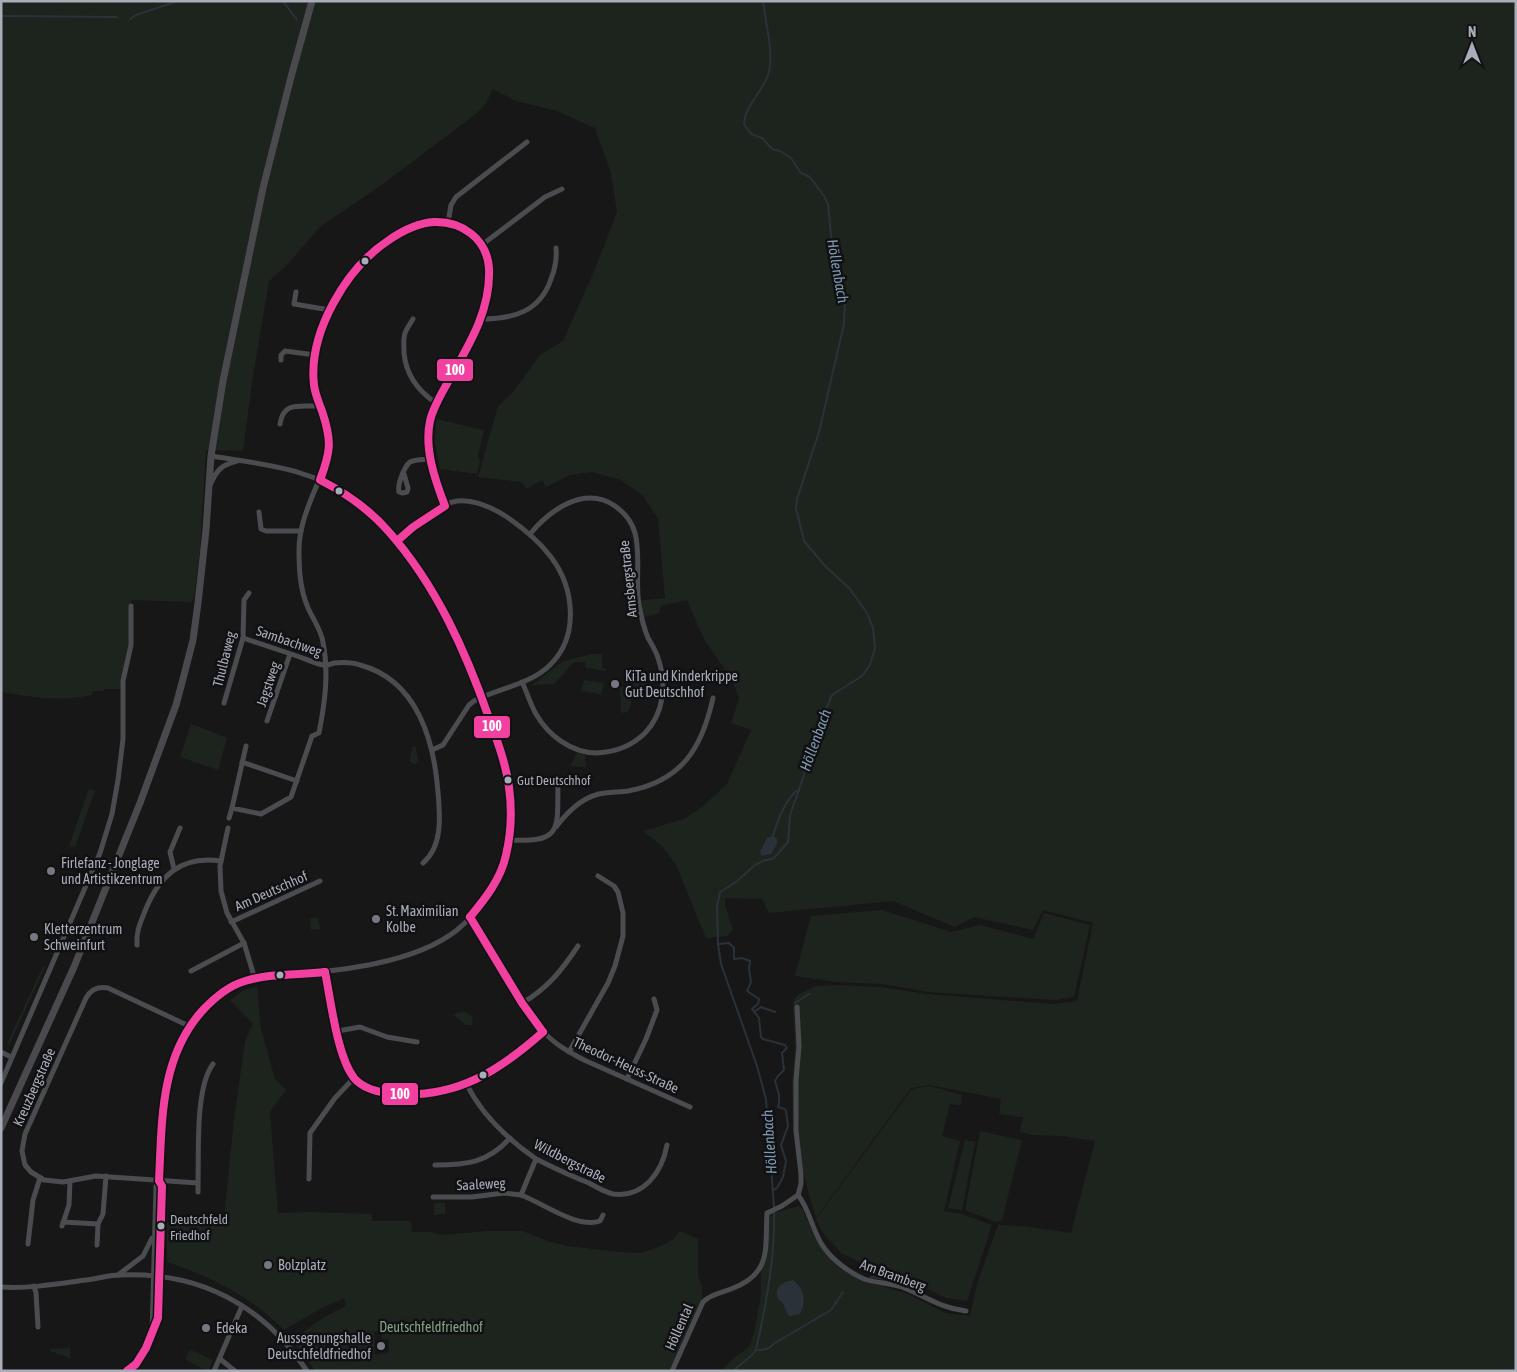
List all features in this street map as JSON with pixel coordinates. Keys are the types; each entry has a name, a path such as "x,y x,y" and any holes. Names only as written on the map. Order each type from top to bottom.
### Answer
{"main road":[{"path":"1,1128 78,958 140,803 176,706 196,618 206,530 211,456 225,373 258,208 312,1"}],"street":[{"path":"448,223 450,204 456,197 527,142"},
{"path":"482,244 545,197 562,190"},
{"path":"232,808 262,814 291,797 312,736 319,733 325,695 327,665 323,640 308,608 300,583 299,550 301,531 330,448 327,429 314,383 316,355 330,310 341,289 359,265 385,242 422,224 435,222 463,227 471,232 482,244 489,264 490,285 487,304 481,319 436,403 429,431 431,459 445,506"},
{"path":"481,319 507,317 522,312 536,304 549,286 557,259 556,248"},
{"path":"296,292 294,304 330,310"},
{"path":"413,319 405,333 405,363 417,387 436,403"},
{"path":"281,360 285,351 316,355"},
{"path":"280,424 282,414 292,406 319,406"},
{"path":"152,1334 154,1230 156,1186 159,1181 162,1109 166,1082 177,1048 189,1026 204,1008 222,992 234,986 255,979 325,972 375,963 420,949 445,938 470,917 483,901 499,874 508,840 510,810 508,778 482,696 434,595 411,559 378,520 341,490 292,469 211,456"},
{"path":"404,474 411,462 431,459"},
{"path":"209,488 219,469 226,464 240,460"},
{"name":"Arnsbergstraße","path":"522,682 535,713 548,730 567,745 586,752 618,750 637,740 655,719 663,697 658,657 648,636 639,604 636,538 624,512 612,504 598,499 576,500 548,516 530,534"},
{"path":"397,541 420,522 445,506 457,501 490,507 518,524 551,557 568,593 571,619 569,632 563,649 549,666 522,682 482,696 469,706 443,745 432,750"},
{"path":"259,512 261,529 301,531"},
{"name":"Thulbaweg","path":"224,702 243,638 244,600 249,593"},
{"path":"1,1083 11,1064 11,1057 100,853 112,814 122,749 122,682 131,645 131,606"},
{"name":"Sambachweg","path":"243,638 327,665"},
{"name":"Jagstweg","path":"267,721 290,654"},
{"path":"327,665 347,662 363,665 394,682 413,703 424,722 432,750 438,792 440,828 435,847 429,858 423,863"},
{"path":"508,840 540,840 552,833 568,812 582,801 600,794 638,788 665,778 679,769 701,739 713,698"},
{"path":"229,818 246,746"},
{"path":"242,762 297,781"},
{"path":"556,827 558,782"},
{"path":"174,869 170,852 180,828"},
{"path":"228,828 221,861 221,891 224,907 244,943 255,979"},
{"path":"138,945 136,934 150,899 162,880 174,869 191,862 203,860 221,861"},
{"path":"569,1052 608,983 617,960 623,936 623,913 618,892 614,886 598,876"},
{"name":"Am Deutschhof","path":"231,922 320,881"},
{"name":"Theodor-Heuss-Straße","path":"470,917 522,1004 543,1032 569,1052 690,1107"},
{"path":"191,971 244,943"},
{"path":"522,1004 554,979 578,946"},
{"path":"325,972 346,1062 354,1078 377,1092 400,1095 434,1094 468,1084 512,1059 543,1032"},
{"name":"Kreuzbergstraße","path":"40,1178 25,1165 22,1155 23,1140 90,992 96,988 108,988 189,1026"},
{"path":"627,1079 657,1010 654,999"},
{"path":"797,1008 799,1046 796,1080 796,1131 801,1174 798,1195"},
{"path":"338,1031 360,1027 387,1038 417,1042"},
{"path":"1,1052 11,1057"},
{"path":"198,1192 200,1112 207,1077 213,1064"},
{"path":"309,1179 310,1133 335,1098 354,1078"},
{"name":"Wildbergstraße","path":"468,1084 476,1100 488,1116 510,1138 536,1159 610,1193 622,1194 638,1189 652,1178 663,1164 667,1145"},
{"path":"435,1165 458,1165 475,1162 498,1150 510,1138"},
{"name":"Saaleweg","path":"433,1197 472,1197 504,1193 521,1195 536,1159"},
{"path":"28,1244 32,1200 40,1178 56,1182 90,1176 106,1176 198,1183"},
{"path":"97,1245 98,1224 103,1214 106,1176"},
{"path":"70,1180 69,1205 62,1224 98,1224"},
{"path":"127,1371 136,1364 142,1355 158,1318 162,1186 159,1181"},
{"path":"521,1195 579,1221 597,1222 600,1221 603,1215"},
{"name":"Höllental","path":"672,1371 703,1302 712,1296 743,1284 761,1269 765,1252 767,1213 798,1195"},
{"name":"Am Bramberg","path":"798,1195 802,1200 814,1233 839,1264 864,1278 901,1287 945,1307 966,1311"},
{"path":"118,1275 143,1256 150,1244 154,1230"},
{"path":"1,1287 34,1286 118,1275 153,1276 200,1285 260,1317 284,1340 307,1371"},
{"path":"34,1286 38,1327"},
{"path":"214,1371 242,1306"},
{"path":"220,1359 235,1371"}],"green space":[{"path":"1,1 1516,1 1516,1371 721,1371 749,1347 754,1333 761,1294 761,1272 767,1246 770,1214 799,1206 803,1210 814,1236 823,1249 834,1263 848,1273 908,1294 945,1313 970,1316 977,1284 998,1225 1022,1226 1071,1233 1095,1141 1062,1136 1032,1135 1020,1132 1023,1117 999,1114 1001,1099 930,1085 911,1088 816,1218 793,1127 794,999 799,994 817,986 839,985 880,987 927,994 1054,1004 1077,1001 1093,923 1043,910 1033,930 974,917 955,927 893,901 769,913 762,899 725,898 725,905 733,930 727,936 706,938 676,865 662,846 643,831 684,819 702,807 727,784 751,730 731,723 739,698 731,678 705,641 687,600 661,606 659,613 642,618 638,601 665,598 658,519 643,496 621,480 592,472 570,475 546,487 542,480 526,489 522,482 478,477 498,406 514,391 540,355 563,341 595,269 617,212 611,173 595,128 557,111 516,101 493,89 486,103 477,113 387,181 320,227 285,267 269,281 243,451 206,450 200,548 194,598 191,602 131,600 130,645 122,689 93,691 92,695 69,698 35,697 1,692"},
{"path":"436,419 484,430 478,456 480,461 477,474 440,469 435,442"},
{"path":"592,654 602,654 602,668 606,669 605,671 586,668 585,662 574,662 554,684 532,685 563,661"},
{"path":"625,671 648,673 644,693 631,695 631,705 627,712 621,713 620,687 625,687"},
{"path":"584,680 604,683 601,694 581,691"},
{"path":"191,724 227,738 218,770 180,757"},
{"path":"412,747 416,747 418,762 415,764 410,760"},
{"path":"577,753 585,755 586,767 570,766"},
{"path":"91,789 95,791 75,847 69,846 88,791"},
{"path":"882,910 951,932 980,925 1033,939 1044,913 1090,925 1074,997 1055,1000 928,992 883,984 836,982 795,976 811,916"},
{"path":"317,917 321,929 311,930 310,919"},
{"path":"43,966 45,967 9,1045 7,1044"},
{"name":"Deutschfeldfriedhof","path":"257,987 261,1029 275,1079 286,1090 270,1112 278,1213 372,1214 372,1221 411,1221 412,1232 430,1232 443,1235 489,1231 523,1231 547,1241 568,1246 640,1253 659,1247 672,1240 680,1231 698,1239 698,1276 702,1286 702,1300 670,1371 315,1371 292,1340 323,1318 346,1306 344,1298 318,1310 284,1330 258,1307 230,1289 199,1274 167,1262 167,1222 210,1222 224,1218 234,1119 245,1041 253,1024 230,1000 246,989","holes":["381,1331 382,1339 389,1339 389,1352 375,1355 374,1332"]},
{"path":"463,1011 473,1017 472,1025 466,1025 453,1015"},
{"path":"930,1086 962,1095 961,1105 950,1104 942,1136 960,1141 944,1211 962,1214 992,1225 967,1301 946,1298 896,1274 868,1266 841,1253 823,1233 816,1219 912,1089"},
{"path":"980,1131 1022,1140 1002,1220 996,1222 965,1210"},
{"path":"965,1140 975,1142 962,1210 948,1208"},
{"path":"434,1203 445,1203 445,1214 434,1215"},
{"path":"70,1348 70,1358 50,1351 51,1349"},
{"path":"191,1350 213,1360 208,1371 186,1360 187,1354"}],"shaded area":[{"path":"773,836 777,839 777,844 771,854 761,856 760,852 767,838"},
{"path":"793,1280 800,1287 804,1300 800,1314 790,1316 783,1303 779,1300 777,1292 782,1284"}],"waterway":[{"path":"130,19 136,15 178,1"},
{"path":"283,1 297,20"},
{"name":"Höllenbach","path":"763,1 770,48 770,67 765,81 747,111 744,124 751,134 762,138 772,149 780,151 791,158 801,173 810,177 824,196 828,204 832,245 845,302 844,324 819,432 797,499 796,508 804,541 826,567 850,589 867,613 873,628 875,648 870,665 862,676 832,695 806,759 804,775 790,815 788,842 773,859 765,860 755,865 736,882 720,892 717,907 718,944 721,964 757,1066 766,1099 774,1207"},
{"path":"1,16 117,17"},
{"path":"773,836 785,806 796,791 799,791"},
{"path":"718,944 729,943 734,948 734,959 742,958 750,961 751,982 747,991 759,999 758,1004 752,1009 759,1018 761,1037 785,1045 787,1048 782,1053 784,1070 775,1081 779,1097 778,1107 786,1111 788,1126 781,1145 786,1161 783,1177 777,1188 773,1190"},
{"path":"795,1003 809,994"},
{"path":"754,1012 761,1007 775,1012"},
{"name":"Höllenbach","path":"733,1371 756,1350 769,1281 773,1247 774,1212"},
{"path":"871,1277 887,1279 905,1286"},
{"path":"756,1350 769,1348 831,1310 843,1292"}],"transit line":[{"name":"100","path":"397,541 413,527 445,506 434,475 429,453 430,421 438,400 477,327 489,283 489,268 484,248 478,240 463,228 444,222 428,223 405,231 373,252 358,267 333,304 324,324 317,344 314,385 329,438 328,453 320,480 348,496 374,516 389,532 421,574 460,644 480,693 508,778 511,821 504,864 487,896 470,917"},
{"name":"100","path":"470,917 522,1003 543,1032"},
{"name":"100","path":"325,972 335,1028 343,1056 354,1078 374,1090 385,1093 418,1094 458,1086 493,1070 510,1059 543,1032"},
{"name":"100","path":"127,1371 136,1364 146,1348 158,1318 162,1186 159,1181 161,1136 166,1091 178,1049 188,1029 202,1011 227,989 255,978 325,972"}],"place":[{"name":"KiTa und Kinderkrippe Gut Deutschhof","path":"615,684"},
{"name":"Gut Deutschhof","path":"508,780"},
{"name":"Firlefanz - Jonglage und Artistikzentrum","path":"51,871"},
{"name":"St. Maximilian Kolbe","path":"376,919"},
{"name":"Kletterzentrum Schweinfurt","path":"34,937"},
{"name":"Deutschfeld Friedhof","path":"161,1226"},
{"name":"Bolzplatz","path":"268,1265"},
{"name":"Edeka","path":"206,1328"},
{"name":"Aussegnungshalle Deutschfeldfriedhof","path":"381,1346"}]}
